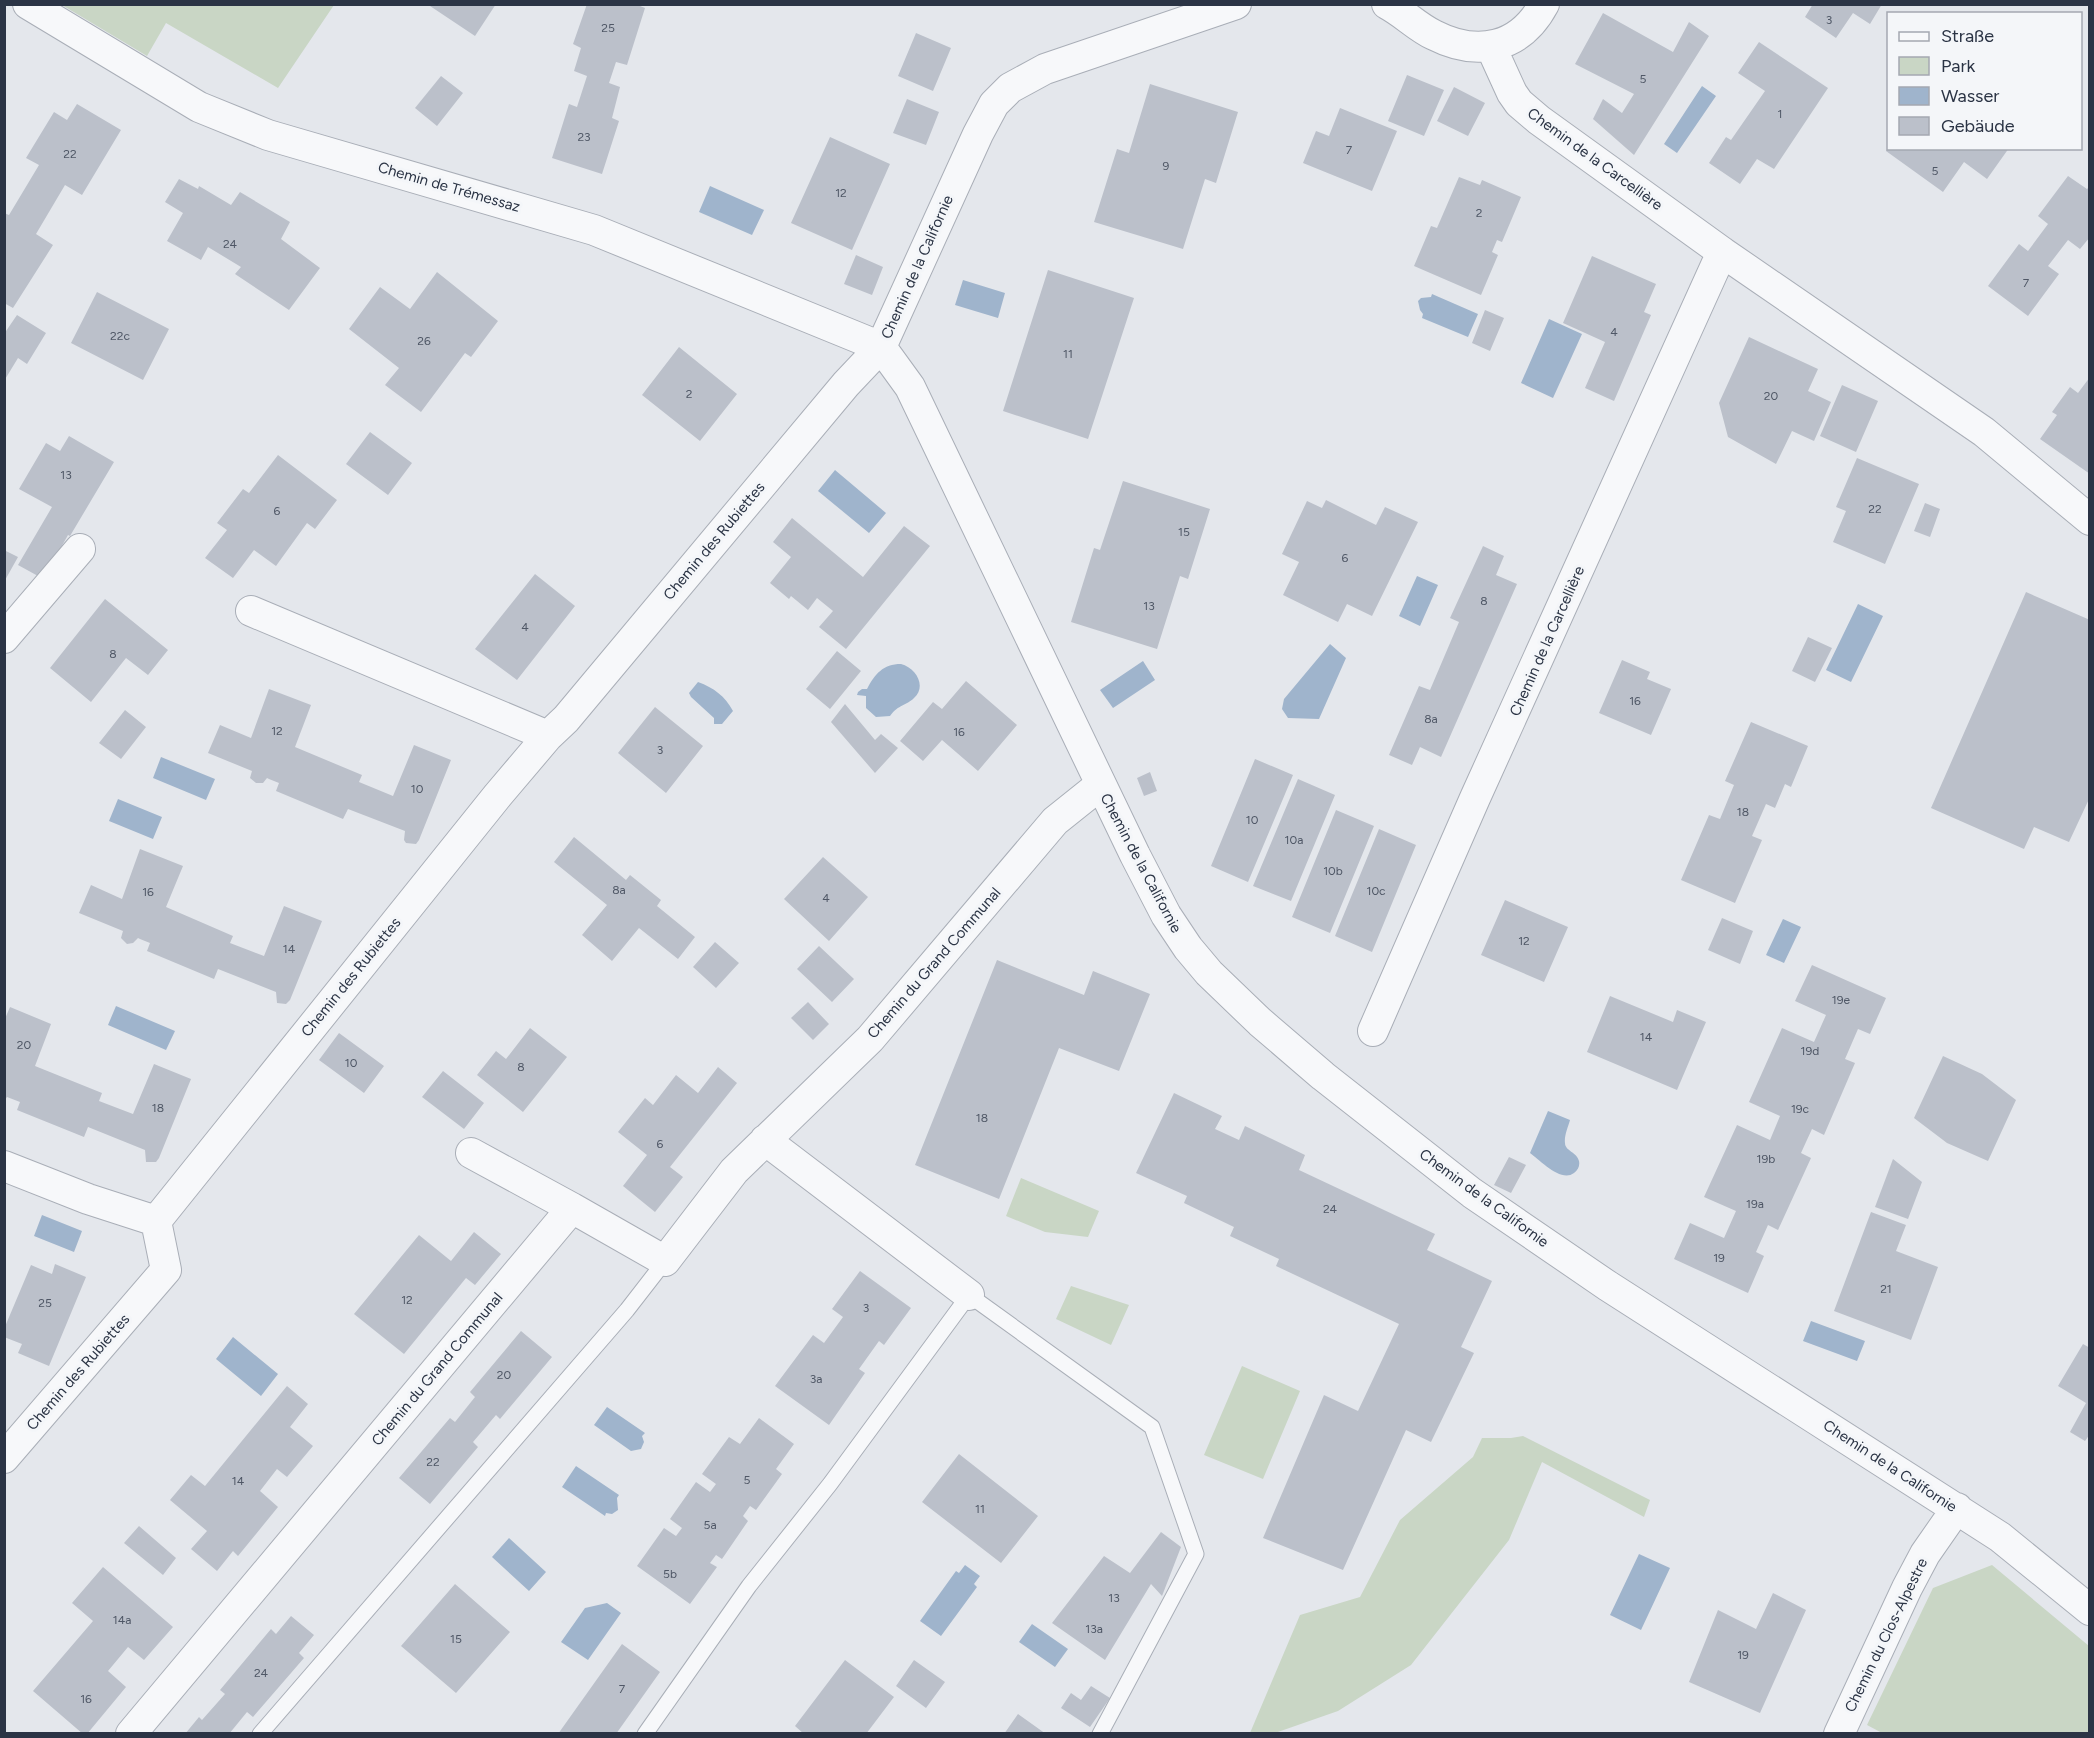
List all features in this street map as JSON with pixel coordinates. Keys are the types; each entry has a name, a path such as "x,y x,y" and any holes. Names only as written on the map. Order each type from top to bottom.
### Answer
{"street":[{"name":"Chemin de Trémessaz","path":"28,4 199,107 268,135 594,230 881,347"},
{"name":"Chemin de la Californie","path":"1236,4 1061,62 1016,85 1001,97 994,104 978,134 881,347 910,387 1100,785 1161,905 1188,948 1217,981 1310,1066 1472,1193 1608,1286 2000,1537 2090,1610"},
{"path":"1387,4 1431,34 1453,44 1471,47 1491,47 1508,41 1526,30 1544,4"},
{"name":"Chemin de la Carcellière","path":"1491,47 1508,88 1519,103 1539,120 1722,252 1984,432 2090,520"},
{"name":"Chemin de la Carcellière","path":"1373,1031 1475,798 1722,252"},
{"name":"Chemin des Rubiettes","path":"4,1458 166,1270 156,1221 498,795 548,735 566,719 846,384 881,347"},
{"path":"4,638 80,549"},
{"path":"251,612 548,735"},
{"name":"Chemin du Grand Communal","path":"665,1261 734,1171 870,1039 1055,821 1100,785"},
{"path":"765,1140 969,1295"},
{"path":"471,1153 665,1261"},
{"path":"4,1166 88,1199 156,1221"},
{"name":"Chemin du Grand Communal","path":"131,1734 572,1208"},
{"name":"Chemin du Clos-Alpestre","path":"1839,1734 1925,1554 1957,1508"}],"lane":[{"path":"260,1734 627,1310 665,1261"},
{"path":"645,1734 749,1586 830,1484 969,1295 1152,1427 1196,1554 1100,1734"}],"green space":[{"path":"62,5 334,5 278,88 166,23 147,56"},
{"path":"1021,1178 1099,1211 1088,1237 1045,1232 1006,1216"},
{"path":"1071,1286 1129,1305 1111,1345 1056,1319"},
{"path":"1242,1366 1300,1391 1263,1479 1204,1455"},
{"path":"1523,1436 1650,1500 1644,1517 1542,1462 1509,1540 1411,1665 1338,1711 1275,1733 1250,1733 1300,1615 1360,1597 1400,1520 1473,1457 1482,1438"},
{"path":"1992,1565 2089,1646 2089,1733 1884,1734 1867,1725 1933,1588"}],"water":[{"path":"1702,86 1716,96 1677,153 1664,144"},
{"path":"710,186 764,210 752,235 699,212"},
{"path":"963,280 1005,293 998,318 955,305"},
{"path":"1432,294 1478,314 1468,337 1422,318 1423,314 1418,301 1421,298 1431,297"},
{"path":"1549,319 1582,334 1553,398 1521,383"},
{"path":"835,470 886,513 869,533 818,491"},
{"path":"1417,576 1438,585 1420,626 1399,616"},
{"path":"1858,604 1883,616 1851,682 1826,670"},
{"path":"1330,644 1346,658 1319,719 1288,718 1282,709 1284,699"},
{"path":"1143,661 1155,680 1113,708 1100,690"},
{"path":"901,664 911,669 918,678 920,688 918,693 890,716 876,717 866,708 866,696 857,695 858,692 867,689 884,668"},
{"path":"698,682 718,693 733,711 722,724 714,724 714,718 691,697 689,693"},
{"path":"161,757 215,779 206,800 153,778"},
{"path":"118,799 162,817 153,839 109,821"},
{"path":"1783,919 1801,927 1784,963 1766,955"},
{"path":"116,1006 175,1031 166,1050 108,1025"},
{"path":"1548,1111 1570,1120 1565,1137 1566,1146 1578,1158 1579,1165 1575,1172 1569,1175 1557,1173 1530,1153"},
{"path":"42,1215 82,1231 74,1252 34,1236"},
{"path":"1811,1321 1865,1341 1857,1361 1803,1341"},
{"path":"233,1337 278,1374 261,1396 216,1359"},
{"path":"607,1407 645,1433 642,1436 644,1442 641,1449 631,1451 594,1425"},
{"path":"576,1466 619,1495 618,1510 612,1514 606,1513 605,1516 562,1487"},
{"path":"509,1538 546,1572 529,1591 492,1557"},
{"path":"1639,1554 1670,1568 1641,1630 1610,1615"},
{"path":"965,1565 980,1576 974,1584 977,1587 941,1636 920,1621 956,1571 959,1573"},
{"path":"607,1603 621,1613 588,1660 561,1642 585,1608"},
{"path":"1032,1624 1068,1649 1055,1667 1019,1642"}],"building":[{"path":"427,4 496,4 475,36"},
{"path":"587,4 635,4 645,8 627,65 616,62 609,83 620,87 612,118 619,121 602,174 552,158 569,104 577,107 587,76 574,71 581,48 573,44"},
{"path":"1813,4 1882,4 1870,24 1853,13 1836,38 1805,17"},
{"path":"1603,13 1673,52 1689,22 1709,36 1634,155 1593,119 1603,99 1622,113 1634,94 1575,64"},
{"path":"916,33 951,48 933,91 898,76"},
{"path":"1759,42 1828,88 1774,169 1757,159 1740,184 1709,163 1726,137 1731,140 1765,91 1738,73"},
{"path":"1407,75 1444,90 1424,136 1388,121"},
{"path":"441,76 463,93 437,126 415,108"},
{"path":"1150,84 1238,112 1216,183 1205,179 1183,249 1094,222 1117,149 1129,153"},
{"path":"1454,87 1485,103 1468,136 1437,121"},
{"path":"907,99 939,112 926,145 893,133"},
{"path":"77,104 121,130 82,195 65,185 36,234 53,245 13,308 4,303 4,213 9,215 39,165 26,158 54,112 67,120"},
{"path":"1340,108 1397,131 1372,191 1303,163 1316,131 1329,136"},
{"path":"830,137 890,164 852,250 791,223"},
{"path":"2008,150 1987,179 1964,162 1943,192 1886,151"},
{"path":"2068,176 2087,189 2090,186 2090,237 2080,249 2068,240 2048,266 2059,274 2028,316 1988,286 2019,244 2028,251 2048,224 2038,216"},
{"path":"1459,177 1480,185 1482,180 1521,197 1502,242 1497,240 1492,252 1498,255 1481,295 1414,266 1431,226 1437,228"},
{"path":"179,179 198,189 199,186 231,205 240,192 290,222 281,239 320,268 289,310 235,274 241,267 208,247 201,260 167,241 183,213 165,202"},
{"path":"856,255 883,267 872,295 844,284"},
{"path":"1592,256 1656,284 1644,312 1651,315 1614,401 1585,388 1605,342 1563,323"},
{"path":"1048,270 1134,298 1088,439 1003,411"},
{"path":"437,272 498,321 471,357 465,353 421,412 385,385 399,368 349,329 380,287 410,309"},
{"path":"97,292 169,329 143,380 71,343"},
{"path":"1485,310 1504,318 1490,351 1472,343"},
{"path":"17,315 46,333 27,364 18,358 4,381 4,334"},
{"path":"1749,337 1818,369 1808,391 1831,402 1814,441 1792,431 1776,464 1728,437 1719,403"},
{"path":"679,347 737,394 700,441 642,395"},
{"path":"2090,377 2090,474 2040,439 2057,415 2052,412 2070,387 2078,393"},
{"path":"1842,385 1878,401 1856,452 1820,436"},
{"path":"370,432 412,463 388,495 346,464"},
{"path":"69,436 114,462 70,536 68,535 59,551 38,576 18,565 52,507 19,489 46,443 60,451"},
{"path":"278,455 337,500 315,529 307,523 276,566 254,550 233,578 205,558 227,530 217,523 243,489 249,493"},
{"path":"1857,458 1919,484 1885,564 1833,542 1846,511 1836,507"},
{"path":"1123,481 1210,509 1188,579 1180,576 1157,649 1071,622 1094,548 1100,550"},
{"path":"1326,500 1376,525 1385,507 1418,522 1372,616 1347,604 1338,622 1283,595 1299,562 1282,554 1307,501 1322,508"},
{"path":"1925,503 1940,509 1930,537 1914,531"},
{"path":"792,518 863,577 904,526 930,546 846,649 819,627 833,611 817,598 808,610 791,596 789,599 770,583 791,557 773,542"},
{"path":"1483,546 1504,556 1496,575 1517,584 1441,757 1420,747 1412,765 1389,755 1419,686 1430,690 1459,622 1450,618"},
{"path":"4,550 18,557 4,582"},
{"path":"535,574 575,606 517,680 475,649"},
{"path":"2026,592 2090,620 2090,797 2069,842 2034,827 2024,849 1931,808"},
{"path":"105,599 168,650 148,675 126,658 91,702 50,668"},
{"path":"1808,637 1832,648 1815,682 1792,671"},
{"path":"837,651 861,671 830,709 806,689"},
{"path":"1622,660 1650,672 1647,679 1671,689 1651,735 1599,713"},
{"path":"966,681 1017,725 978,771 942,740 923,761 900,741 933,702 942,709"},
{"path":"269,689 311,705 295,747 362,775 359,782 393,796 414,745 451,760 416,844 406,843 405,831 348,809 343,819 276,791 279,783 267,778 263,783 256,783 250,778 252,771 208,753 220,725 251,738"},
{"path":"845,704 875,740 881,734 898,748 875,773 831,722"},
{"path":"655,707 703,746 666,793 618,753"},
{"path":"125,710 146,727 121,759 99,743"},
{"path":"1751,722 1808,746 1791,787 1785,784 1775,808 1766,804 1752,836 1762,840 1735,903 1681,880 1709,815 1720,819 1734,785 1725,781"},
{"path":"1255,759 1293,775 1248,882 1211,866"},
{"path":"1150,772 1157,791 1144,796 1137,778"},
{"path":"1298,779 1335,795 1291,901 1253,886"},
{"path":"1336,810 1374,826 1330,933 1292,917"},
{"path":"1379,829 1416,845 1372,952 1335,936"},
{"path":"574,837 626,880 630,875 661,900 657,906 695,937 678,959 639,928 612,961 582,935 607,905 554,862"},
{"path":"140,849 183,866 166,907 233,936 230,943 264,956 284,906 322,921 290,1000 286,1004 277,1003 276,992 218,969 214,979 147,951 150,943 138,938 133,943 127,944 121,938 123,931 79,913 91,885 122,899"},
{"path":"823,857 868,897 829,941 784,899"},
{"path":"1505,900 1568,927 1544,982 1481,955"},
{"path":"1722,918 1753,931 1740,964 1708,950"},
{"path":"715,942 739,963 716,988 693,967"},
{"path":"819,946 854,979 832,1002 797,969"},
{"path":"997,960 1084,995 1093,971 1150,994 1119,1071 1059,1048 999,1199 915,1165"},
{"path":"1812,965 1886,998 1870,1034 1858,1029 1845,1059 1855,1063 1824,1135 1812,1129 1801,1153 1811,1158 1778,1230 1768,1225 1756,1252 1764,1256 1748,1293 1674,1259 1690,1223 1724,1238 1736,1211 1704,1197 1737,1125 1770,1140 1780,1116 1749,1102 1782,1028 1814,1042 1826,1015 1795,1001"},
{"path":"1610,996 1673,1022 1677,1010 1706,1022 1677,1090 1587,1052"},
{"path":"808,1002 829,1024 813,1040 791,1018"},
{"path":"10,1007 51,1024 35,1066 102,1093 99,1101 133,1114 154,1064 191,1079 156,1162 146,1162 145,1150 88,1127 84,1137 17,1110 20,1102 7,1097 4,1101 4,1021"},
{"path":"530,1028 567,1057 523,1112 477,1075 496,1051 506,1059"},
{"path":"339,1033 384,1066 364,1093 319,1060"},
{"path":"1943,1056 1982,1074 2016,1100 1988,1161 1947,1143 1914,1118"},
{"path":"718,1067 737,1083 670,1167 683,1177 655,1212 623,1186 647,1155 618,1132 645,1098 653,1105 676,1075 698,1093"},
{"path":"443,1071 484,1103 464,1129 422,1097"},
{"path":"1174,1093 1222,1116 1215,1129 1239,1140 1245,1126 1305,1155 1299,1170 1435,1234 1427,1250 1492,1281 1461,1347 1474,1353 1431,1442 1406,1430 1343,1570 1263,1538 1324,1395 1358,1411 1399,1324 1276,1266 1279,1259 1230,1236 1234,1227 1184,1203 1187,1196 1136,1173"},
{"path":"1509,1157 1526,1165 1511,1193 1494,1185"},
{"path":"1893,1159 1922,1182 1908,1219 1875,1207"},
{"path":"1871,1212 1906,1225 1896,1251 1938,1267 1911,1340 1834,1311"},
{"path":"474,1232 501,1254 475,1285 466,1278 404,1354 354,1314 419,1235 451,1261"},
{"path":"55,1264 86,1277 49,1366 18,1353 22,1344 4,1337 4,1329 31,1265 52,1274"},
{"path":"860,1271 911,1308 884,1345 879,1341 859,1369 865,1373 829,1425 775,1386 813,1335 824,1343 843,1317 832,1309"},
{"path":"521,1331 552,1357 500,1419 496,1415 473,1442 478,1447 430,1504 399,1478 450,1418 455,1422 475,1397 470,1392"},
{"path":"2083,1344 2090,1348 2090,1434 2085,1441 2070,1432 2086,1403 2058,1386"},
{"path":"287,1386 308,1404 290,1427 313,1446 287,1477 277,1469 260,1491 278,1507 238,1556 233,1551 217,1571 191,1549 207,1531 170,1500 191,1475 205,1486"},
{"path":"759,1418 794,1444 776,1469 782,1474 756,1510 750,1506 743,1516 748,1521 722,1559 716,1555 710,1563 717,1567 690,1604 637,1566 664,1528 676,1536 682,1528 670,1519 696,1482 710,1492 716,1484 702,1474 729,1437 740,1444"},
{"path":"959,1454 1038,1516 1001,1563 922,1502"},
{"path":"139,1526 176,1558 163,1575 124,1543"},
{"path":"1161,1532 1181,1547 1162,1596 1151,1584 1105,1660 1052,1623 1104,1556 1130,1573"},
{"path":"103,1567 173,1627 144,1660 128,1647 108,1671 126,1687 87,1734 83,1734 33,1691 93,1621 72,1603"},
{"path":"455,1584 510,1632 456,1693 401,1646"},
{"path":"1773,1593 1806,1610 1760,1713 1689,1682 1718,1610 1756,1629"},
{"path":"291,1616 314,1635 299,1653 304,1658 253,1717 247,1712 229,1734 185,1734 199,1717 202,1720 225,1694 220,1690 271,1629 276,1634"},
{"path":"622,1644 660,1672 616,1734 558,1734"},
{"path":"845,1660 894,1697 866,1734 804,1734 795,1726"},
{"path":"914,1660 945,1682 926,1708 896,1686"},
{"path":"1091,1686 1110,1698 1090,1727 1061,1708 1071,1693 1081,1700"},
{"path":"1018,1714 1046,1734 1004,1734"}]}
